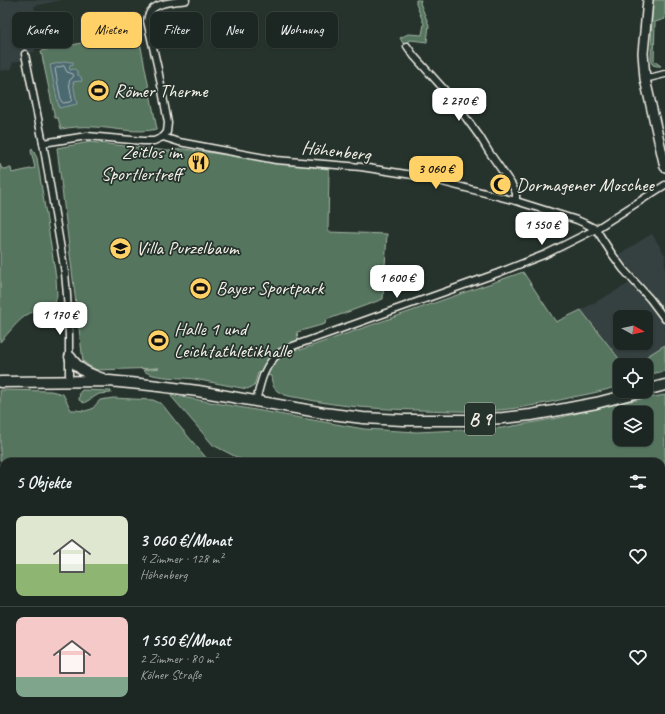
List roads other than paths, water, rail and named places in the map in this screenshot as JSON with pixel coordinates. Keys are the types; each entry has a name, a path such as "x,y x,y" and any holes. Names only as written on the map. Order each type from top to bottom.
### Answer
{"main road":[{"path":"648,0 644,53 646,79 665,167"},
{"path":"70,356 75,364 83,371 109,381"},
{"name":"B 9","path":"0,382 109,381 198,391 324,413 363,418 403,420 469,420 503,418 554,411 616,398"},
{"path":"653,388 665,386"}],"street":[{"path":"42,143 87,136 143,141 154,141 163,138 167,132 168,123 147,21 150,10 155,6 186,0"},
{"path":"407,46 414,56 450,96 480,137 512,185 516,193 516,201"},
{"path":"25,54 65,273 70,356 69,382"},
{"path":"646,79 665,74"},
{"name":"Höhenberg","path":"163,138 276,160 361,167 419,176 516,201 577,220 596,229"},
{"path":"256,402 263,375 268,365 281,352 293,346 546,254 596,229 665,185"},
{"path":"596,229 612,254 665,319"}],"water":[{"path":"68,61 73,62 74,64 69,66 70,70 74,69 77,71 82,80 81,82 73,82 77,104 59,108 50,65"}],"place":[{"name":"Römer Therme","path":"99,91"},
{"name":"Zeitlos im Sportlertreff","path":"198,163"},
{"name":"Dormagener Moschee","path":"501,185"},
{"name":"Villa Purzelbaum","path":"120,248"},
{"name":"Bayer Sportpark","path":"200,288"},
{"name":"Halle 1 und Leichtathletikhalle","path":"159,340"}]}
